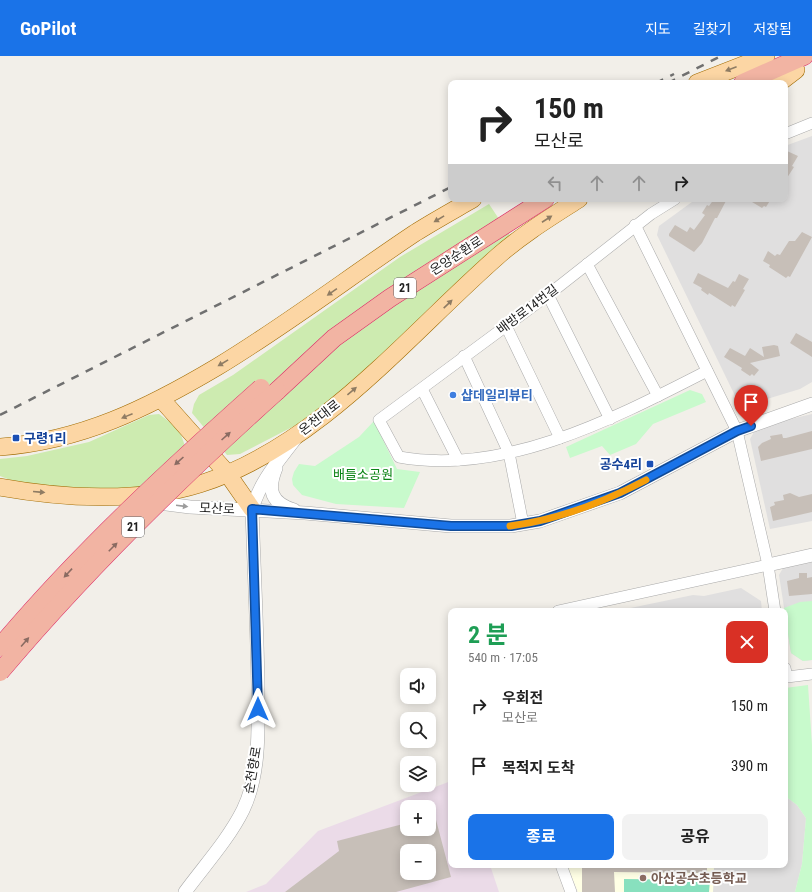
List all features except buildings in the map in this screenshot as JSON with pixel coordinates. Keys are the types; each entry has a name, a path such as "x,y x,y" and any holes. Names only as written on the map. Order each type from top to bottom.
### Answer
{"highway":[{"path":"753,80 804,64"},
{"path":"775,80 804,64"},
{"name":"온양순환로","path":"269,390 388,285 518,202"},
{"name":"온양순환로","path":"269,390 340,334 390,298 540,202"},
{"name":"21","path":"0,647 117,521 162,476 269,390"},
{"name":"21","path":"0,672 79,581 269,390"}],"main road":[{"path":"705,80 766,56"},
{"path":"783,80 804,64"},
{"path":"0,447 33,443 85,430 131,414 162,400 269,336 416,233 468,202"},
{"name":"온천대로","path":"0,487 101,496 157,493 182,489 200,484 252,462 300,433 324,414 424,327 499,256 539,224 574,202"},
{"path":"162,400 227,473 252,509"}],"street":[{"path":"788,133 812,123"},
{"name":"배방로14번길","path":"458,460 418,461 399,458 380,420 464,356 548,295 635,225 670,202"},
{"path":"635,225 737,431 768,565 775,608"},
{"path":"588,264 658,396"},
{"path":"548,295 610,419"},
{"path":"506,326 560,438"},
{"path":"464,356 509,453 523,524"},
{"path":"422,389 458,460 509,453 560,438 610,419 707,371"},
{"name":"모산로","path":"101,496 190,507 252,509 451,526 483,527 523,524 540,521 620,493 737,431 812,404"},
{"path":"252,509 261,484 269,471 300,433"},
{"path":"282,456 275,470 271,491 275,499 288,508 305,513"},
{"name":"순천향로","path":"185,892 231,830 243,810 254,772 258,709 252,509"},
{"path":"572,608 812,555"},
{"path":"788,677 812,674"},
{"path":"562,868 571,892"}],"shaded area":[{"path":"812,136 812,382 800,389 747,405 739,404 657,235 659,226 692,202 788,202 788,145"},
{"path":"812,414 812,521 770,529 750,439 757,427"},
{"path":"812,562 812,660 803,661 791,653 788,634 788,608 784,608 779,575 783,568"},
{"path":"741,588 761,601 762,608 630,608 693,595 704,596"},
{"path":"448,782 448,868 491,868 499,892 246,892 266,884 318,831 400,800 400,836 436,836 436,800 400,800 422,792 436,792 436,787"},
{"path":"788,798 797,805 806,818 802,864 795,892 713,892 714,868 788,868"},
{"name":"아산공수초등학교","path":"568,868 714,868 713,892 578,892"}],"green space":[{"path":"489,204 511,237 431,306 396,343 346,387 300,423 240,454 227,455 192,413 194,404 199,395 233,375 400,257"},
{"path":"690,390 702,394 706,402 653,424 636,444 610,455 602,446 570,458 566,447"},
{"path":"159,414 179,429 192,466 180,483 105,490 18,483 0,476 0,459 27,456 89,442 149,415"},
{"name":"배들소공원","path":"374,421 397,469 420,472 404,508 336,504 302,495 293,485 292,479 299,464 315,466 359,437"},
{"path":"812,601 812,660 803,661 791,653 788,634 788,608 784,608 800,602"},
{"path":"808,685 812,745 812,892 795,892 802,864 806,818 797,805 788,798 788,688"},
{"path":"624,879 710,880 709,892 624,892"}],"railway":[{"path":"674,80 721,56"},
{"path":"662,80 674,74"},
{"path":"0,415 448,189"}],"slow traffic":[{"path":"510,526 540,521 570,512 620,493 646,480"}],"place":[{"name":"샵데일리뷰티","path":"453,395"},
{"name":"구령1리","path":"16,438"},
{"name":"공수4리","path":"650,464"},
{"name":"아산공수초등학교","path":"643,878"}],"route":[{"path":"258,709 252,509 451,526 511,526 540,521 570,512 620,493 737,431 751,426"}]}
